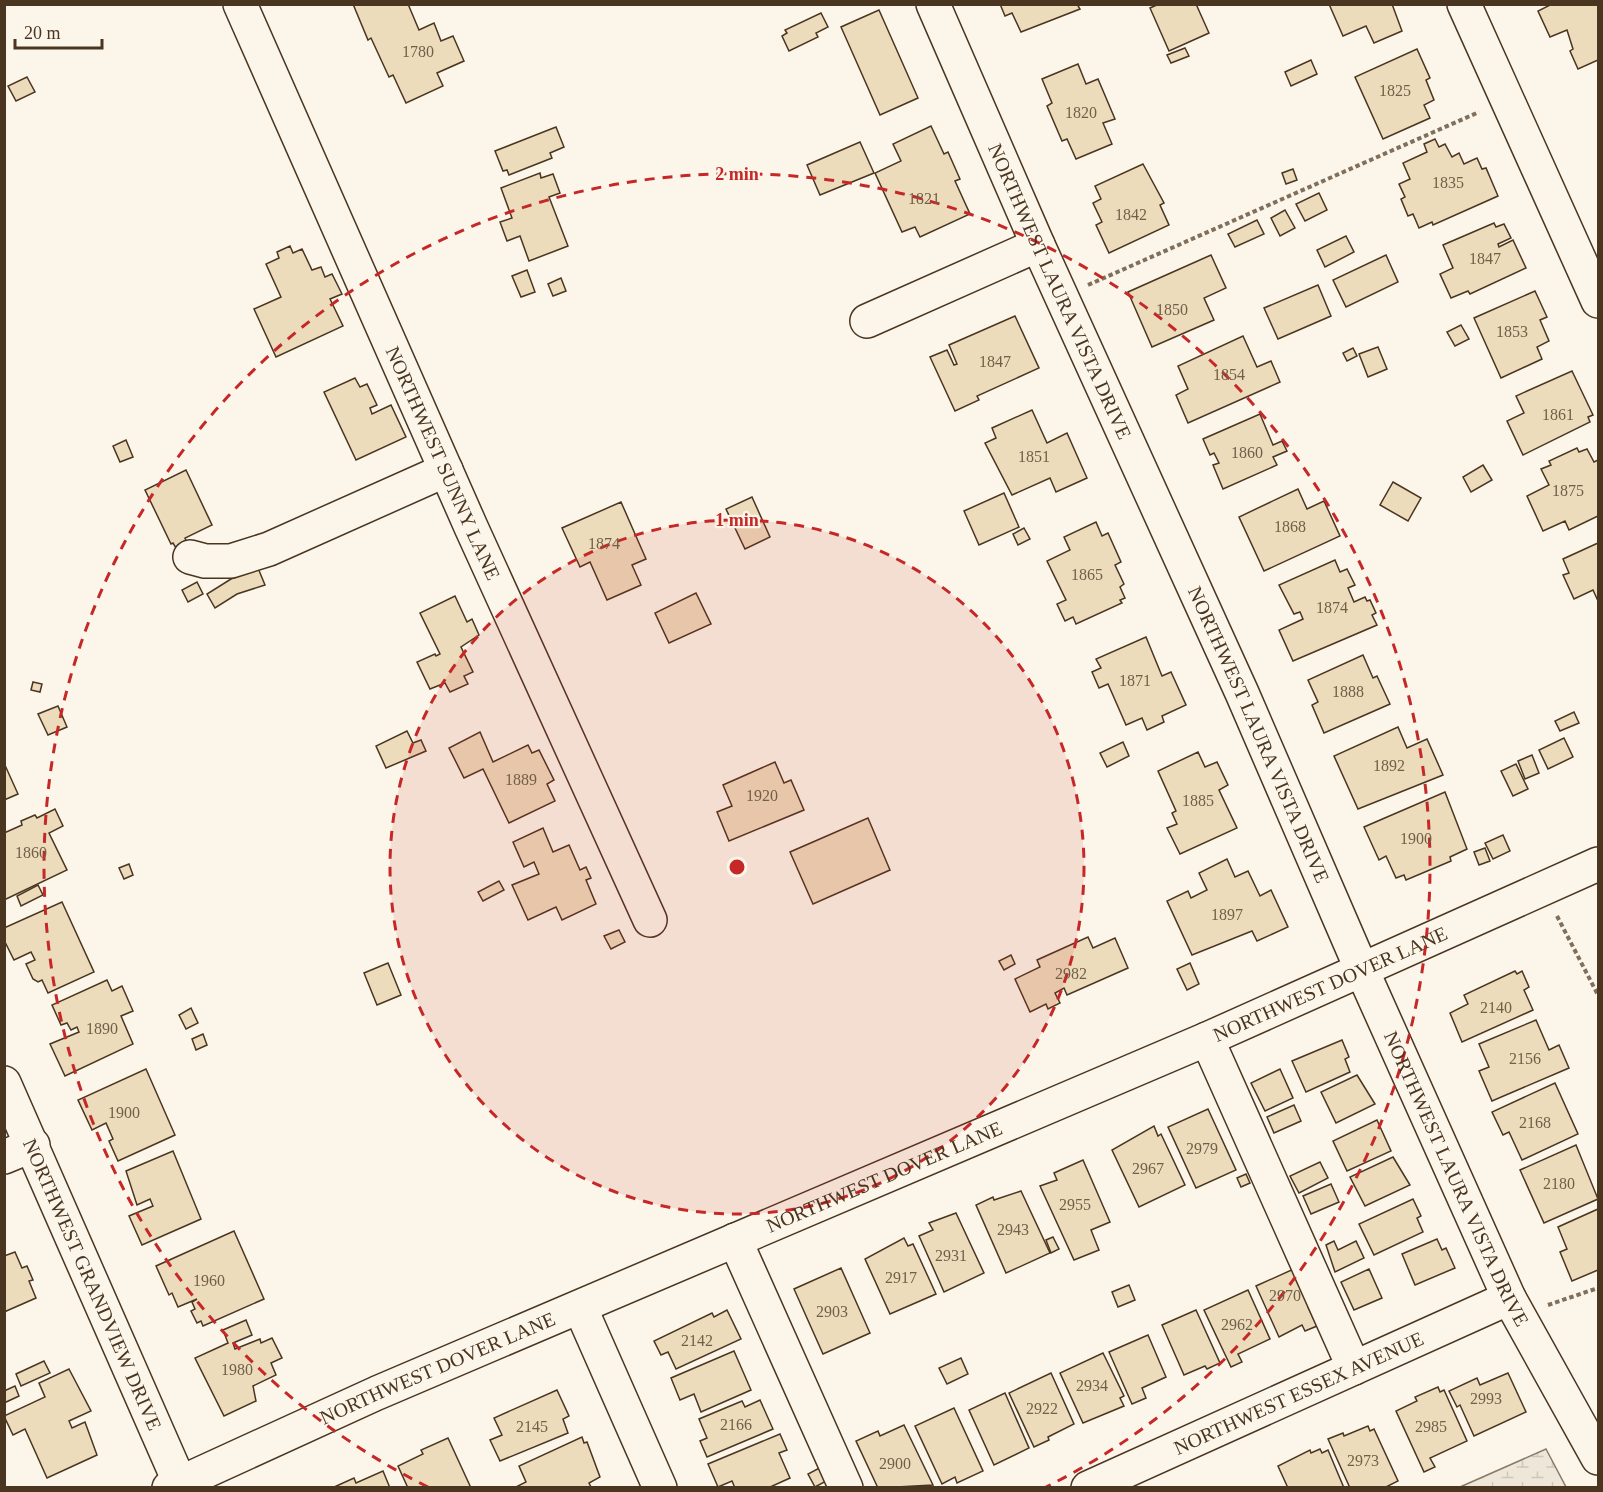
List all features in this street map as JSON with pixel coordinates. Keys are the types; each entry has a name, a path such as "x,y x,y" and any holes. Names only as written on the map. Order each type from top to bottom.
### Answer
{"street":[{"name":"NORTHWEST SUNNY LANE","path":"240,4 446,470 650,920"},
{"name":"NORTHWEST LAURA VISTA DRIVE","path":"933,4 1038,245 1242,693 1361,969 1514,1308 1599,1458"},
{"path":"1464,4 1599,301"},
{"path":"867,321 1038,245"},
{"path":"190,556 205,561 231,561 269,549 446,470"},
{"name":"NORTHWEST DOVER LANE","path":"177,1486 377,1394 1207,1039 1599,864"},
{"path":"1207,1039 1354,1368"},
{"name":"NORTHWEST GRANDVIEW DRIVE","path":"4,1083 19,1151 177,1486"},
{"path":"735,1240 846,1488"},
{"path":"580,1307 660,1488"},
{"name":"NORTHWEST ESSEX AVENUE","path":"1088,1488 1354,1368 1514,1308"}],"path":[{"path":"1062,297 1507,99"},
{"path":"1542,889 1599,995"},
{"path":"1514,1308 1599,1288"}],"green space":[{"path":"1546,1449 1566,1487 1460,1487"}],"building":[{"path":"353,4 408,4 419,30 434,23 441,41 453,36 464,61 437,73 443,86 406,103 393,75 389,77 371,38 368,40"},
{"path":"1000,4 1077,4 1080,9 1021,32 1012,13 1005,16"},
{"path":"1159,4 1196,4 1209,33 1169,51 1150,8"},
{"path":"1329,4 1392,4 1402,31 1374,43 1366,26 1343,36"},
{"path":"1552,4 1598,4 1598,60 1578,69 1570,51 1573,49 1567,30 1550,37 1538,11"},
{"path":"879,10 918,98 880,115 841,27"},
{"path":"821,13 828,27 816,33 818,37 789,51 782,36 787,33 785,30"},
{"path":"1185,48 1189,56 1171,63 1167,55"},
{"path":"1417,49 1430,78 1426,80 1434,100 1424,105 1430,118 1383,139 1355,77"},
{"path":"1311,60 1317,74 1291,86 1285,72"},
{"path":"1078,64 1086,84 1098,79 1115,119 1103,123 1112,144 1076,159 1067,139 1062,141 1047,106 1052,103 1042,79"},
{"path":"27,77 35,92 16,101 8,86"},
{"path":"931,126 944,154 948,152 960,179 955,181 970,214 920,237 915,227 902,232 875,173 901,161 893,144"},
{"path":"556,127 564,147 550,153 552,158 509,175 507,170 503,171 495,151"},
{"path":"1435,139 1439,147 1445,144 1452,157 1459,153 1464,164 1477,158 1482,169 1486,168 1498,196 1433,225 1432,222 1419,228 1413,214 1408,216 1401,199 1405,197 1399,184 1410,179 1403,163 1427,152 1424,144"},
{"path":"860,142 874,173 820,195 807,165"},
{"path":"1143,164 1164,203 1160,205 1169,225 1109,253 1096,225 1102,222 1093,203 1101,199 1095,186"},
{"path":"1293,169 1297,180 1286,184 1282,173"},
{"path":"540,173 541,178 553,174 560,193 549,197 568,246 529,261 520,236 507,241 500,222 512,218 501,188"},
{"path":"1319,193 1327,210 1305,221 1296,204"},
{"path":"1285,210 1295,228 1280,236 1271,218"},
{"path":"1257,220 1264,234 1235,247 1228,234"},
{"path":"1494,223 1496,227 1504,224 1511,238 1498,244 1499,247 1513,240 1526,268 1470,294 1468,291 1451,298 1440,274 1453,268 1443,245"},
{"path":"1346,236 1354,252 1325,267 1317,250"},
{"path":"290,246 293,253 302,249 312,270 321,267 325,277 332,274 342,294 330,299 343,326 276,357 254,309 281,297 266,264 279,258 277,252"},
{"path":"1211,255 1226,288 1204,298 1214,320 1152,347 1128,292"},
{"path":"1386,255 1398,282 1346,307 1333,280"},
{"path":"527,270 535,292 521,297 512,276"},
{"path":"561,278 566,291 553,296 548,284"},
{"path":"1318,285 1331,316 1278,339 1264,308"},
{"path":"1535,291 1547,317 1540,320 1549,341 1537,347 1542,359 1501,378 1474,318"},
{"path":"1015,316 1039,368 977,396 979,400 955,411 930,357 947,350 954,365 957,364 949,345"},
{"path":"1461,325 1469,339 1455,346 1447,332"},
{"path":"1243,336 1257,367 1271,361 1280,382 1188,423 1176,395 1188,389 1178,366"},
{"path":"1378,347 1387,369 1368,377 1359,354"},
{"path":"1353,348 1357,356 1347,361 1343,353"},
{"path":"1572,371 1593,415 1588,417 1590,422 1523,455 1507,421 1524,413 1516,396"},
{"path":"355,378 360,387 367,384 377,405 370,408 372,414 391,405 406,437 356,460 324,392"},
{"path":"1032,410 1047,443 1067,433 1087,478 1056,492 1050,478 1012,495 985,443 996,438 992,428"},
{"path":"1260,414 1273,445 1282,441 1287,451 1273,457 1277,465 1223,489 1213,465 1219,463 1214,453 1210,455 1203,439"},
{"path":"126,440 133,457 120,462 113,446"},
{"path":"1577,448 1579,452 1587,449 1594,462 1598,460 1598,516 1569,530 1565,521 1543,531 1527,496 1549,485 1541,469 1551,465 1549,461"},
{"path":"1483,465 1492,480 1471,492 1463,477"},
{"path":"186,470 212,525 185,538 187,543 176,548 173,543 171,544 145,490"},
{"path":"1393,482 1421,498 1408,521 1380,505"},
{"path":"1298,489 1307,509 1324,501 1340,536 1264,571 1239,517"},
{"path":"1004,493 1019,527 979,545 964,511"},
{"path":"752,497 770,537 745,549 726,509"},
{"path":"621,502 646,559 632,565 641,585 607,600 590,562 580,567 562,528"},
{"path":"1096,522 1102,536 1108,533 1121,562 1115,565 1124,584 1120,587 1125,598 1120,600 1122,603 1076,624 1073,617 1065,621 1057,604 1066,600 1047,561 1070,550 1064,537"},
{"path":"1024,528 1030,539 1018,545 1013,534"},
{"path":"1598,543 1598,601 1593,590 1574,599 1563,575 1569,573 1563,559"},
{"path":"1335,560 1340,572 1347,569 1355,585 1348,588 1354,602 1365,597 1367,601 1370,600 1376,613 1372,615 1377,625 1293,661 1279,630 1303,619 1300,612 1294,614 1279,585"},
{"path":"258,568 265,585 237,594 215,608 207,594 231,579"},
{"path":"197,582 203,594 188,602 182,590"},
{"path":"696,593 711,624 669,643 655,613"},
{"path":"455,596 467,622 472,619 479,635 461,647 473,672 464,676 468,684 450,692 445,683 430,689 417,662 440,654 420,613"},
{"path":"1146,637 1162,676 1171,672 1186,705 1162,716 1164,722 1147,730 1142,718 1126,725 1108,684 1099,688 1092,672 1101,668 1096,659"},
{"path":"1363,655 1373,678 1377,676 1390,704 1324,733 1312,705 1318,702 1308,680"},
{"path":"33,682 42,684 40,692 31,690"},
{"path":"58,706 67,727 48,735 38,714"},
{"path":"1574,712 1579,723 1560,731 1555,721"},
{"path":"1398,727 1407,748 1427,739 1443,775 1358,809 1334,756"},
{"path":"407,731 413,743 421,740 426,751 386,768 376,746"},
{"path":"480,732 493,762 528,745 532,753 539,750 554,780 547,784 555,801 509,823 483,769 464,778 449,748"},
{"path":"1564,738 1573,757 1548,769 1539,750"},
{"path":"1123,742 1129,756 1107,767 1100,753"},
{"path":"1198,752 1205,767 1217,762 1228,785 1219,790 1237,828 1180,854 1167,828 1177,824 1172,813 1176,811 1158,771"},
{"path":"1532,755 1539,773 1525,779 1518,761"},
{"path":"775,762 784,783 791,780 804,810 729,841 717,812 732,806 723,785"},
{"path":"4,763 18,794 4,800"},
{"path":"1516,764 1528,789 1513,796 1501,771"},
{"path":"1445,792 1467,849 1450,857 1451,861 1406,880 1404,875 1396,878 1386,856 1379,860 1364,827"},
{"path":"55,809 63,826 49,833 67,870 4,900 4,833 22,825 21,821 35,815 37,818"},
{"path":"868,818 890,870 813,904 790,852"},
{"path":"543,828 553,852 569,845 580,870 586,867 591,878 586,880 596,904 562,920 556,907 528,920 512,885 539,874 534,862 524,867 513,842"},
{"path":"1503,835 1510,851 1493,859 1485,843"},
{"path":"1485,848 1490,861 1479,865 1474,852"},
{"path":"1227,859 1235,877 1248,871 1260,896 1271,890 1288,927 1257,941 1252,931 1192,955 1167,901 1188,891 1191,898 1207,890 1199,873"},
{"path":"129,864 133,875 124,879 119,868"},
{"path":"499,881 504,890 483,901 478,892"},
{"path":"38,885 43,895 21,906 17,896"},
{"path":"62,902 94,972 48,993 42,980 38,982 33,979 26,964 35,960 31,952 14,960 4,940 4,928"},
{"path":"619,930 625,942 611,949 604,936"},
{"path":"1088,937 1093,948 1115,938 1128,968 1067,995 1064,988 1055,993 1060,1003 1048,1009 1046,1004 1030,1012 1015,979 1040,967 1037,960"},
{"path":"1011,955 1015,964 1004,970 999,961"},
{"path":"388,963 401,995 377,1005 364,973"},
{"path":"1190,963 1199,984 1187,990 1177,969"},
{"path":"1515,971 1517,974 1522,971 1529,987 1524,990 1533,1010 1462,1042 1450,1013 1468,1004 1464,995"},
{"path":"107,980 112,991 122,986 133,1011 121,1016 133,1044 65,1076 50,1044 79,1032 77,1027 71,1030 67,1023 61,1025 52,1005"},
{"path":"191,1008 198,1023 186,1029 179,1015"},
{"path":"1536,1020 1549,1050 1559,1045 1569,1068 1492,1101 1479,1071 1489,1067 1479,1044"},
{"path":"203,1034 207,1045 196,1050 192,1039"},
{"path":"1342,1040 1349,1057 1345,1059 1350,1072 1306,1092 1292,1061"},
{"path":"146,1069 175,1135 118,1161 109,1141 113,1139 106,1123 92,1130 78,1100"},
{"path":"1280,1069 1293,1098 1265,1111 1251,1083"},
{"path":"1357,1075 1375,1104 1336,1123 1321,1092"},
{"path":"1555,1083 1578,1134 1522,1160 1509,1132 1503,1135 1492,1112"},
{"path":"1294,1105 1301,1121 1274,1133 1267,1117"},
{"path":"1208,1109 1236,1170 1196,1188 1168,1127"},
{"path":"1377,1120 1391,1151 1347,1171 1333,1141"},
{"path":"1154,1126 1158,1136 1161,1134 1185,1185 1139,1207 1112,1150"},
{"path":"1576,1145 1598,1199 1544,1223 1520,1170"},
{"path":"173,1151 201,1219 142,1245 129,1216 153,1206 150,1199 137,1205 126,1171"},
{"path":"1393,1157 1410,1185 1365,1206 1350,1177"},
{"path":"1083,1160 1110,1222 1091,1230 1099,1250 1074,1260 1040,1186 1057,1180 1054,1173"},
{"path":"1320,1162 1328,1178 1299,1193 1290,1176"},
{"path":"1246,1174 1250,1183 1241,1187 1237,1178"},
{"path":"1331,1184 1339,1202 1311,1214 1303,1196"},
{"path":"1021,1191 1050,1253 1006,1273 976,1205 993,1197 994,1200"},
{"path":"1413,1199 1421,1216 1417,1218 1423,1232 1374,1255 1359,1224"},
{"path":"1598,1209 1598,1270 1572,1281 1560,1252 1567,1249 1558,1227"},
{"path":"956,1213 984,1273 944,1292 919,1236 933,1230 929,1223"},
{"path":"234,1231 264,1299 203,1326 201,1321 197,1323 191,1311 195,1309 192,1302 197,1299 178,1307 172,1293 169,1295 156,1266"},
{"path":"1053,1237 1059,1249 1051,1253 1046,1240"},
{"path":"904,1238 908,1246 913,1244 936,1294 890,1314 865,1259"},
{"path":"1437,1239 1442,1250 1446,1248 1455,1268 1415,1285 1402,1254"},
{"path":"1334,1241 1338,1250 1356,1241 1364,1258 1335,1272 1326,1245"},
{"path":"15,1252 22,1268 27,1266 33,1280 29,1281 36,1298 4,1312 4,1256"},
{"path":"841,1268 870,1333 823,1354 794,1289"},
{"path":"1296,1268 1313,1304 1308,1307 1317,1326 1305,1331 1302,1325 1279,1337 1256,1286"},
{"path":"1369,1269 1382,1298 1354,1310 1341,1282"},
{"path":"1129,1285 1135,1300 1118,1307 1112,1292"},
{"path":"1248,1290 1270,1339 1238,1354 1242,1362 1231,1367 1204,1310"},
{"path":"727,1310 741,1339 676,1369 668,1352 661,1355 654,1341 712,1313 714,1317"},
{"path":"1196,1310 1220,1363 1207,1369 1205,1366 1184,1375 1162,1325"},
{"path":"246,1320 252,1335 233,1343 235,1349 260,1339 261,1343 272,1338 282,1358 271,1363 276,1375 253,1386 256,1401 224,1416 195,1358 228,1343 223,1330"},
{"path":"1148,1335 1166,1377 1142,1388 1146,1398 1132,1404 1109,1352"},
{"path":"734,1351 751,1390 701,1412 694,1394 680,1400 671,1378"},
{"path":"1103,1353 1124,1396 1120,1398 1124,1406 1083,1423 1060,1373"},
{"path":"961,1358 968,1374 947,1384 939,1368"},
{"path":"44,1361 50,1373 21,1386 16,1374"},
{"path":"69,1369 91,1411 69,1421 72,1428 85,1422 97,1455 47,1478 25,1429 13,1435 4,1416 45,1397 39,1383"},
{"path":"1051,1373 1074,1424 1034,1447 1009,1393"},
{"path":"1508,1373 1526,1412 1474,1436 1460,1405 1457,1407 1449,1391 1477,1378 1480,1385"},
{"path":"15,1386 19,1396 4,1403 4,1391"},
{"path":"1438,1387 1440,1392 1444,1390 1467,1441 1430,1458 1435,1467 1424,1472 1396,1411 1417,1401 1415,1397"},
{"path":"557,1390 569,1416 563,1419 568,1433 500,1461 490,1440 502,1435 494,1418"},
{"path":"1005,1393 1029,1448 994,1465 969,1410"},
{"path":"760,1400 773,1429 707,1457 700,1441 707,1438 699,1419 742,1401 745,1407"},
{"path":"954,1408 983,1471 957,1483 955,1477 942,1484 915,1426"},
{"path":"904,1425 933,1485 878,1488 856,1441 878,1431 880,1436"},
{"path":"1368,1426 1370,1431 1374,1429 1398,1481 1384,1488 1350,1488 1328,1439 1343,1433 1344,1436"},
{"path":"780,1434 787,1450 779,1453 790,1478 768,1488 735,1488 732,1481 718,1487 708,1464"},
{"path":"582,1437 584,1443 587,1442 600,1477 589,1483 591,1487 514,1488 526,1482 519,1466"},
{"path":"448,1438 471,1488 408,1488 398,1466 423,1454 421,1450"},
{"path":"1320,1449 1322,1453 1328,1450 1344,1488 1288,1488 1278,1466 1310,1450 1311,1453"},
{"path":"825,1465 832,1478 815,1487 808,1474"},
{"path":"383,1471 390,1488 332,1488 354,1478 356,1483"}]}
